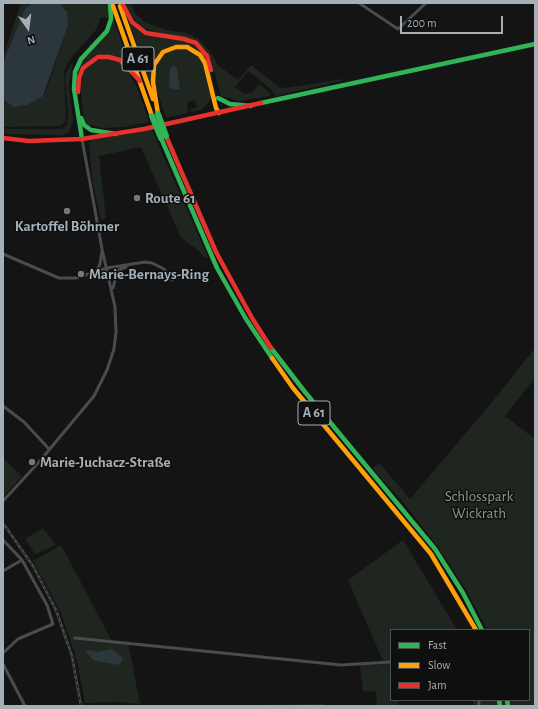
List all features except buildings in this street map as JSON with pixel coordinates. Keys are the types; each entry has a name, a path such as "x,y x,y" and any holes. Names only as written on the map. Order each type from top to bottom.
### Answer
{"main road":[{"name":"A 61","path":"111,3 140,81 217,268 246,319 293,388 431,554 464,606 476,629"},
{"path":"82,139 74,89 75,72 81,59 107,30 111,19 111,3"},
{"name":"A 61","path":"120,3 155,115"},
{"path":"120,3 132,22 146,33 190,40 200,47 209,61 218,98 219,113"},
{"path":"3,138 29,141 82,139 116,134 535,44"},
{"path":"155,115 153,82 154,65 163,52 176,47 194,50 200,55 205,63 216,108 219,113"},
{"path":"82,139 78,90 79,78 83,68 92,60 104,56 115,58 124,63 140,81"},
{"path":"218,98 230,104 251,106"},
{"path":"81,118 91,130 116,134"},
{"name":"A 61","path":"164,137 216,252 252,318 274,352 305,392 435,549 460,587 481,629"}],"street":[{"path":"359,3 398,29 426,3"},
{"path":"3,501 90,400 107,370 114,349 116,332 113,291 102,249 82,139"},
{"path":"96,272 100,264 102,249"},
{"path":"3,254 59,278 76,278 107,268 152,263 164,269 172,280"},
{"path":"113,291 116,276 127,266"},
{"path":"87,275 108,274 121,270"},
{"path":"3,406 24,422 49,449"},
{"path":"3,540 22,560 47,605 53,624 18,639 3,653"},
{"path":"3,571 22,560"},
{"path":"75,638 341,665 390,662"},
{"path":"3,664 25,706"}],"green space":[{"path":"21,3 32,3 25,9 22,15 3,63 3,57"},
{"path":"60,3 107,3 108,8 108,18 101,17 96,30 71,58 64,71 66,121 60,126 3,127 3,100 7,103 20,107 27,105 45,94 68,26 65,9"},
{"path":"124,3 131,3 135,13 146,23 167,30 186,33 198,38 211,53 218,65 238,80 251,65 279,87 286,88 341,79 341,81 276,96 271,89 248,71 235,87 244,94 249,92 251,94 259,84 270,93 270,96 239,101 221,96 211,60 204,48 144,28 131,17"},
{"path":"113,18 131,69 110,55 87,62 76,97 77,68"},
{"path":"129,21 136,27 179,39 197,46 209,65 215,89 207,64 186,46 159,54 150,83"},
{"path":"173,49 183,49 194,52 200,58 205,66 212,98 202,110 190,112 191,109 197,107 195,100 187,102 188,113 166,118 155,85 156,66 165,53"},
{"path":"106,58 119,62 129,73 139,92 149,122 124,127 102,128 91,125 89,127 84,121 80,84 86,68 96,61"},
{"path":"73,63 69,85 73,120 69,132 64,135 3,134 3,129 62,129 67,126 68,114 65,76 70,65"},
{"path":"152,130 208,257 205,258 198,250 181,238 141,147 99,156 106,217 101,221 92,179 89,143 93,140"},
{"name":"Schlosspark Wickrath","path":"535,348 535,378 505,416 535,439 535,706 473,706 473,701 530,701 530,629 486,629 467,591 437,546 403,502 373,469 379,463 410,499 492,402"},
{"path":"3,458 22,476 3,497"},
{"path":"43,528 56,545 35,554 25,539"},
{"path":"403,540 456,629 390,629 390,661 383,661 348,580"},
{"path":"61,545 112,641 128,642 140,704 117,702 85,703 77,661 61,613 33,561"},
{"path":"390,664 390,701 398,701 398,706 377,706 376,692 363,691 360,665"},
{"path":"323,704 323,706 194,706"}],"shaded area":[{"path":"32,3 60,3 67,12 68,26 43,96 27,105 14,107 3,100 3,63 22,15 25,9"},
{"path":"173,66 177,68 180,89 173,89 169,87 170,68"},
{"path":"111,649 122,657 123,660 118,665 93,660 86,652 88,650 98,652"}],"railway":[{"path":"3,523 33,566 56,610 72,656 81,706"}],"traffic: fast":[{"path":"82,139 74,89 75,72 81,59 107,31 111,19 110,3"},
{"path":"261,103 535,44"},
{"path":"218,98 230,104 251,106"},
{"path":"158,114 166,136"},
{"path":"152,116 161,138"},
{"path":"81,118 84,125 91,130 116,134"},
{"path":"161,138 217,268 246,319 272,358"},
{"path":"271,348 305,392 435,549 463,593 481,629"},
{"path":"499,701 500,706"},
{"path":"507,701 508,706"}],"traffic: slow":[{"path":"113,6 152,116"},
{"path":"120,6 153,99"},
{"path":"158,114 153,82 154,65 163,52 176,47 187,47 200,55 205,63 216,108 219,113"},
{"path":"272,358 293,388 431,554 475,629"}],"traffic: jam":[{"path":"122,3 132,22 146,33 184,39 196,43 207,56 211,70"},
{"path":"78,92 79,78 83,68 98,57 109,57 120,60 140,81"},
{"path":"3,138 29,141 82,139 144,129 261,103"},
{"path":"166,136 216,252 252,318 271,348"}],"place":[{"name":"Route 61","path":"137,198"},
{"name":"Kartoffel Böhmer","path":"67,211"},
{"name":"Marie-Bernays-Ring","path":"81,274"},
{"name":"Marie-Juchacz-Straße","path":"32,462"}]}
